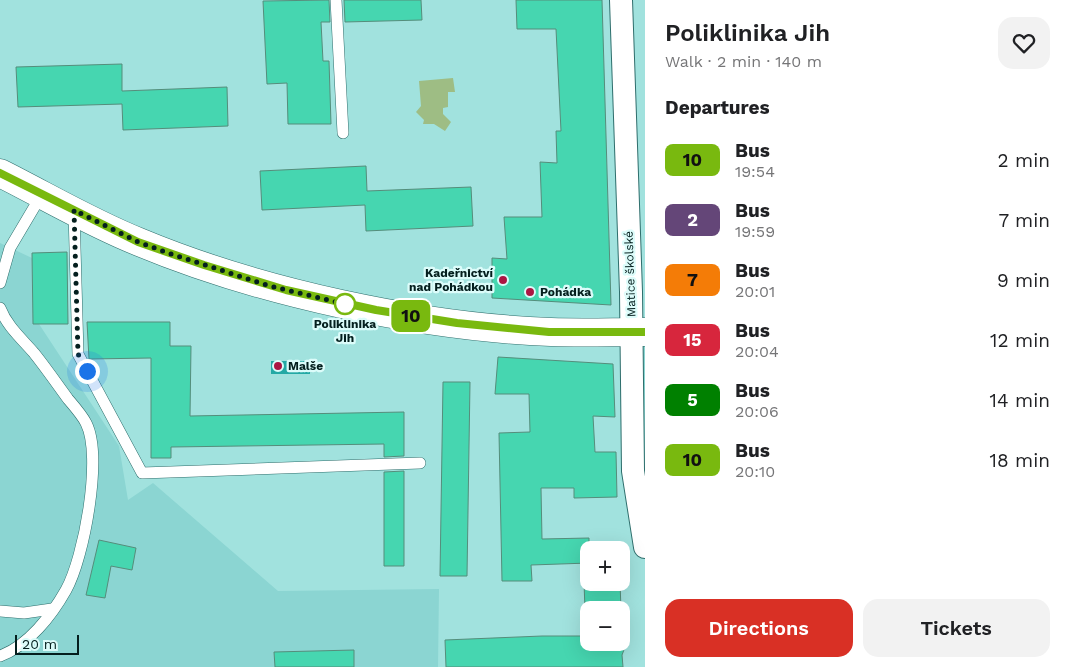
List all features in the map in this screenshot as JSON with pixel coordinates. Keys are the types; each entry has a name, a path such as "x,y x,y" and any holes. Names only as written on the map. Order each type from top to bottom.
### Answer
{"street":[{"name":"Matice školské","path":"621,0 639,332 633,471 645,547"},
{"path":"0,173 148,246 270,286 334,301 457,323 549,332 639,332"}],"lane":[{"path":"336,0 343,133"},
{"path":"0,283 10,248 42,194"},
{"path":"74,210 78,354 142,473 420,463"},
{"path":"0,308 5,321 34,354 86,423 92,442 93,480 80,544 66,589 37,630 10,652 0,656"},
{"path":"0,611 24,613 52,609"}],"shaded area":[{"path":"0,243 32,258 33,324 39,324 119,446 128,500 153,483 278,591 439,589 438,667 0,667"},
{"path":"639,337 645,337 645,510"},
{"path":"271,361 310,361 310,374 271,374"}],"green space":[{"path":"453,78 455,92 448,92 448,107 443,108 443,114 451,122 445,131 434,124 423,124 424,120 416,112 421,106 419,81"}],"building":[{"path":"329,0 330,22 321,22 323,61 329,61 331,124 288,124 287,83 267,84 263,1"},
{"path":"344,0 421,0 422,20 345,22"},
{"path":"516,0 602,0 611,305 492,298 492,258 507,259 504,217 542,217 540,162 557,163 556,131 561,131 556,29 517,29"},
{"path":"122,64 122,91 227,87 228,126 123,130 122,104 18,107 16,67"},
{"path":"366,166 367,191 471,187 473,226 366,231 365,205 262,210 260,171"},
{"path":"67,252 68,324 33,324 32,253"},
{"path":"87,322 170,322 170,346 191,346 190,416 404,412 404,456 384,457 384,444 171,447 171,458 151,458 151,358 89,359"},
{"path":"498,357 613,364 615,417 593,416 595,452 616,452 617,497 574,498 574,488 541,488 542,539 589,538 589,541 580,541 580,563 531,565 532,581 502,581 499,433 530,432 529,394 495,394"},
{"path":"443,382 470,382 467,576 440,576"},
{"path":"404,471 404,566 384,566 384,472"},
{"path":"99,540 136,548 132,570 111,566 105,598 86,595"},
{"path":"584,591 620,591 621,601 585,601"},
{"path":"580,636 580,651 624,651 623,667 446,667 445,640"},
{"path":"354,650 354,667 275,667 274,652"}],"bus line":[{"name":"10","path":"0,173 138,242 204,265 286,290 376,310 457,323 549,332 645,332"}],"place":[{"name":"Kadeřnictví nad Pohádkou","path":"503,280"},
{"name":"Pohádka","path":"530,292"},
{"name":"Poliklinika Jih","path":"345,304"},
{"name":"Malše","path":"278,366"}],"route":[{"path":"87,371 78,354 74,210 138,242 171,254 270,286 345,304"}]}
